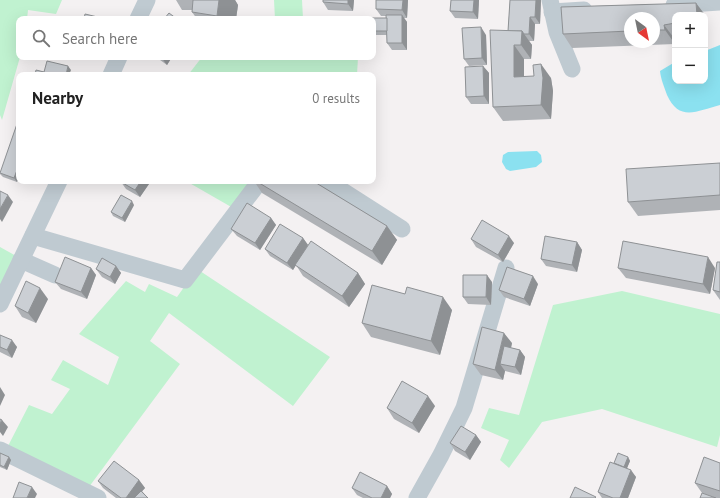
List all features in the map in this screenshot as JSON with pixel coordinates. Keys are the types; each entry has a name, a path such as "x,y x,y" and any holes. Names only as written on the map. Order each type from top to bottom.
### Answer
{"street":[{"path":"139,16 147,0"},
{"path":"662,5 720,2"},
{"path":"572,69 557,32 551,6 600,9"},
{"path":"112,72 118,60"},
{"path":"0,304 58,184"},
{"path":"33,236 185,280 258,184"},
{"path":"332,184 402,228"},
{"path":"21,260 55,275"},
{"path":"417,498 441,455 464,408 506,268"},
{"path":"0,450 98,498"}],"green space":[{"path":"0,0 62,0 56,14 28,10 27,16 16,16 16,60 19,60 2,120 0,115"},
{"path":"274,0 302,0 303,16 275,16"},
{"path":"200,60 358,60 357,72 190,72"},
{"path":"191,184 251,184 233,208"},
{"path":"0,247 18,257 0,296"},
{"path":"197,269 330,357 293,406 169,313 150,341 180,364 86,491 7,448 29,405 52,414 70,389 51,380 63,360 108,385 119,357 79,334 126,281 145,292 149,284 177,297"},
{"path":"622,291 720,314 720,435 717,447 602,409 542,422 509,468 500,460 509,440 481,428 489,408 519,415 553,305"}],"water":[{"path":"720,45 720,105 696,112 683,112 677,109 667,95 660,71 672,64 672,84 708,84 708,50"},
{"path":"537,151 541,155 542,162 536,167 510,171 506,169 502,162 503,155 508,152"}],"building":[{"path":"193,0 219,0 217,16 192,12"},
{"path":"323,0 348,0 348,4 323,2"},
{"path":"376,0 403,0 402,10 376,9"},
{"path":"451,0 474,0 473,12 450,11"},
{"path":"510,0 536,0 535,17 530,17 529,34 524,34 522,31 508,31"},
{"path":"696,3 697,12 672,12 672,24 664,25 665,30 660,30 660,12 624,12 624,31 563,34 561,7"},
{"path":"386,15 402,15 402,43 387,43"},
{"path":"376,18 387,18 387,31 376,31"},
{"path":"481,27 482,58 464,59 462,28"},
{"path":"490,30 522,31 521,45 514,45 514,77 534,76 533,65 541,64 543,78 541,105 493,107"},
{"path":"47,61 68,66 67,72 44,72"},
{"path":"483,66 484,96 466,97 465,67"},
{"path":"16,127 16,173 14,178 0,173"},
{"path":"720,163 720,195 628,202 626,169"},
{"path":"124,184 139,184 135,190"},
{"path":"261,184 318,184 387,226 372,251"},
{"path":"0,191 8,195 0,209"},
{"path":"121,195 132,201 122,218 111,212"},
{"path":"247,203 271,218 255,243 231,229"},
{"path":"482,220 509,236 498,255 471,239"},
{"path":"280,224 303,238 287,263 265,249"},
{"path":"545,236 577,242 572,265 541,259"},
{"path":"311,241 358,273 342,296 295,265"},
{"path":"623,241 708,257 703,284 618,268"},
{"path":"65,257 91,268 81,292 55,282"},
{"path":"102,258 116,266 110,277 96,269"},
{"path":"717,262 720,262 720,292 713,290"},
{"path":"507,267 533,276 524,299 499,290"},
{"path":"463,275 487,275 486,297 463,297"},
{"path":"26,281 40,288 28,313 15,306"},
{"path":"372,285 405,294 407,287 443,297 431,341 362,323"},
{"path":"482,327 504,333 495,370 473,364"},
{"path":"0,335 12,340 7,350 0,347"},
{"path":"504,346 520,350 515,367 500,364"},
{"path":"402,381 428,396 412,423 387,408"},
{"path":"461,426 476,435 465,452 450,443"},
{"path":"0,453 9,457 4,467 0,465"},
{"path":"618,453 628,457 624,467 614,463"},
{"path":"704,457 720,463 720,491 695,483"},
{"path":"114,461 139,480 126,498 121,498 98,481"},
{"path":"610,462 631,470 620,498 613,498 598,492"},
{"path":"360,472 387,486 381,498 372,498 352,488"},
{"path":"19,482 32,487 27,498 13,498"},
{"path":"575,487 596,497 570,498"},
{"path":"141,491 148,498 134,498"},
{"path":"702,493 716,498 700,498"}]}
